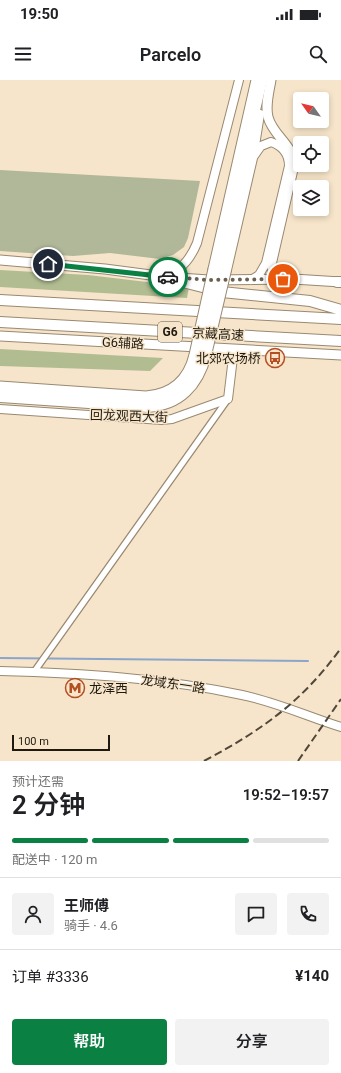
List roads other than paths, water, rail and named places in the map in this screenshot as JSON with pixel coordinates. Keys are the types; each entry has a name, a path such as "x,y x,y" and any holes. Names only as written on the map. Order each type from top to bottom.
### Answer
{"highway":[{"path":"158,276 222,292 310,300 341,310"},
{"name":"京藏高速","path":"0,300 341,319"},
{"name":"京藏高速","path":"0,322 341,342"}],"main road":[{"path":"158,276 170,274 178,270 190,256 197,243 239,80"},
{"path":"200,355 220,269 256,80"},
{"path":"200,355 263,80"},
{"path":"220,269 253,158 266,80"},
{"path":"271,80 267,102 268,116 275,130 292,152 294,165 272,267 274,272 280,276 293,279"},
{"path":"245,281 255,278 266,263 289,166 288,158 284,150 271,142 262,146 253,158"},
{"path":"0,260 209,280 245,281 293,279 340,282"},
{"name":"G6辅路","path":"0,336 341,355"},
{"path":"228,399 234,349"},
{"name":"回龙观西大街","path":"0,386 146,396 160,394 172,389 182,380 200,355"},
{"name":"回龙观西大街","path":"0,392 148,401 162,400 178,393 187,384 194,374 200,355"},
{"name":"回龙观西大街","path":"0,398 148,408 163,406 176,402 188,393 200,375 200,355"},
{"name":"回龙观西大街","path":"0,410 162,420 172,419 228,399"},
{"name":"龙域东一路","path":"0,671 90,674 197,687 244,695 341,727"}],"street":[{"path":"34,672 228,399"}],"waterway":[{"path":"0,658 308,661"}],"railway":[{"path":"204,761 244,738 280,713 311,684 341,648"},
{"path":"298,761 341,699"}],"place":[{"name":"北郊农场桥","path":"275,358"},
{"name":"龙泽西","path":"75,688"}]}
